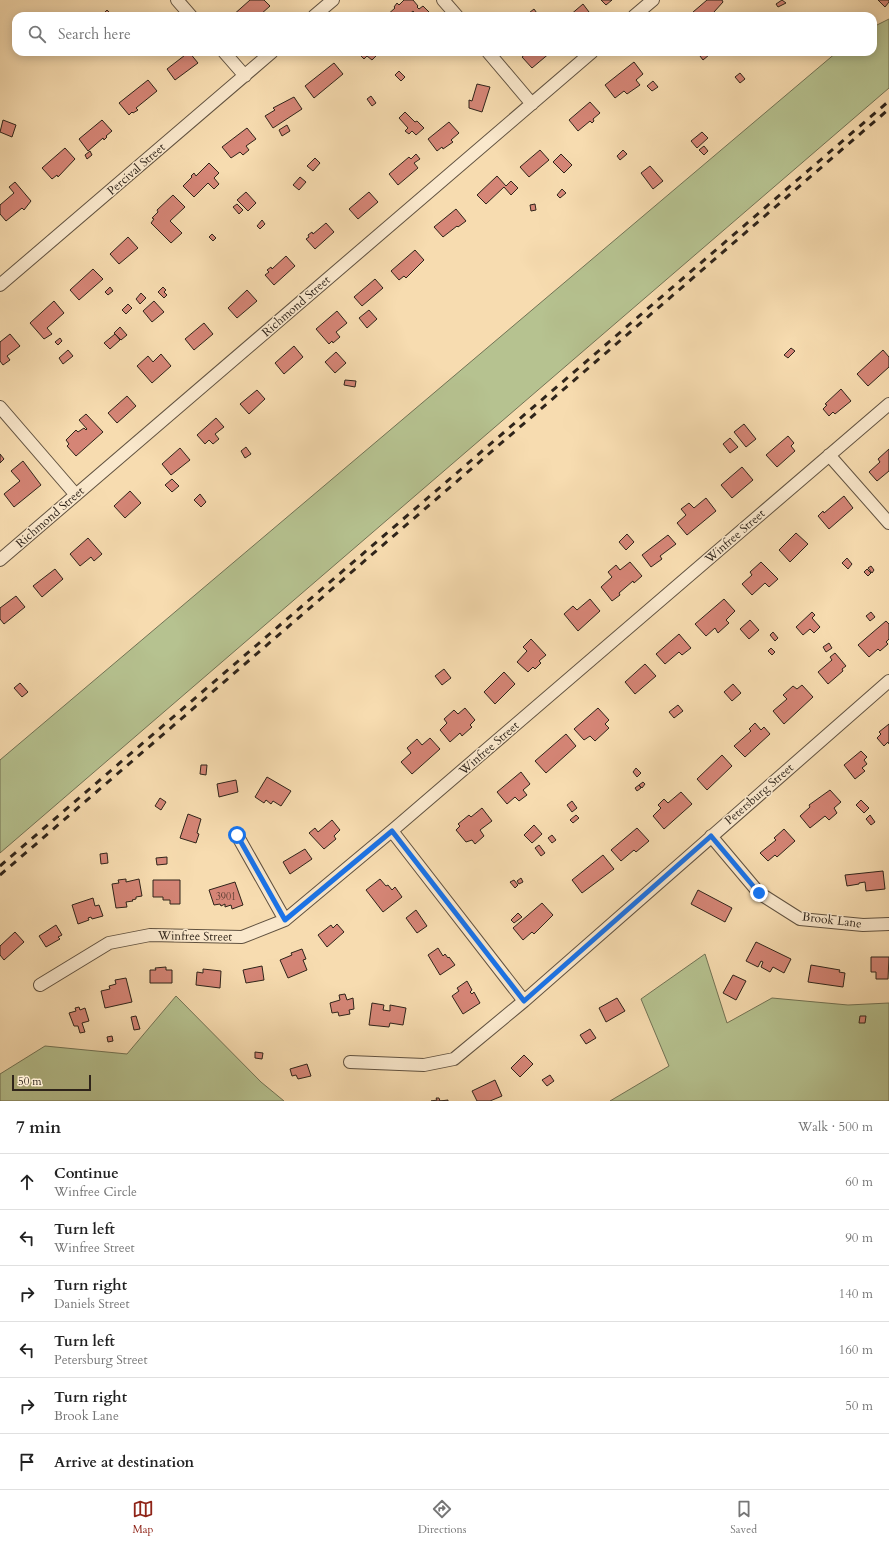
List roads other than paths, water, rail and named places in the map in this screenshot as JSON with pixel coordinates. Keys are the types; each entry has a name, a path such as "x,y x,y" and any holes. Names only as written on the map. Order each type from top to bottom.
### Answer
{"street":[{"path":"177,0 188,12"},
{"path":"319,12 333,0"},
{"path":"443,0 454,12"},
{"path":"639,12 653,0"},
{"path":"228,56 245,76"},
{"name":"Percival Street","path":"0,285 268,56"},
{"path":"491,56 532,104"},
{"name":"Richmond Street","path":"0,560 587,56"},
{"name":"Winfree Street","path":"40,985 109,944 150,935 242,937 285,920 392,831 889,404"},
{"path":"0,407 76,495"},
{"path":"829,455 889,523"},
{"name":"Petersburg Street","path":"350,1062 424,1065 454,1059 524,1001 889,681"},
{"path":"392,831 524,1001"},
{"path":"237,835 285,920"},
{"name":"Brook Lane","path":"711,836 759,893 800,919 863,925 889,924"}],"railway":[{"path":"0,866 889,101"},
{"path":"0,875 889,109"}]}
